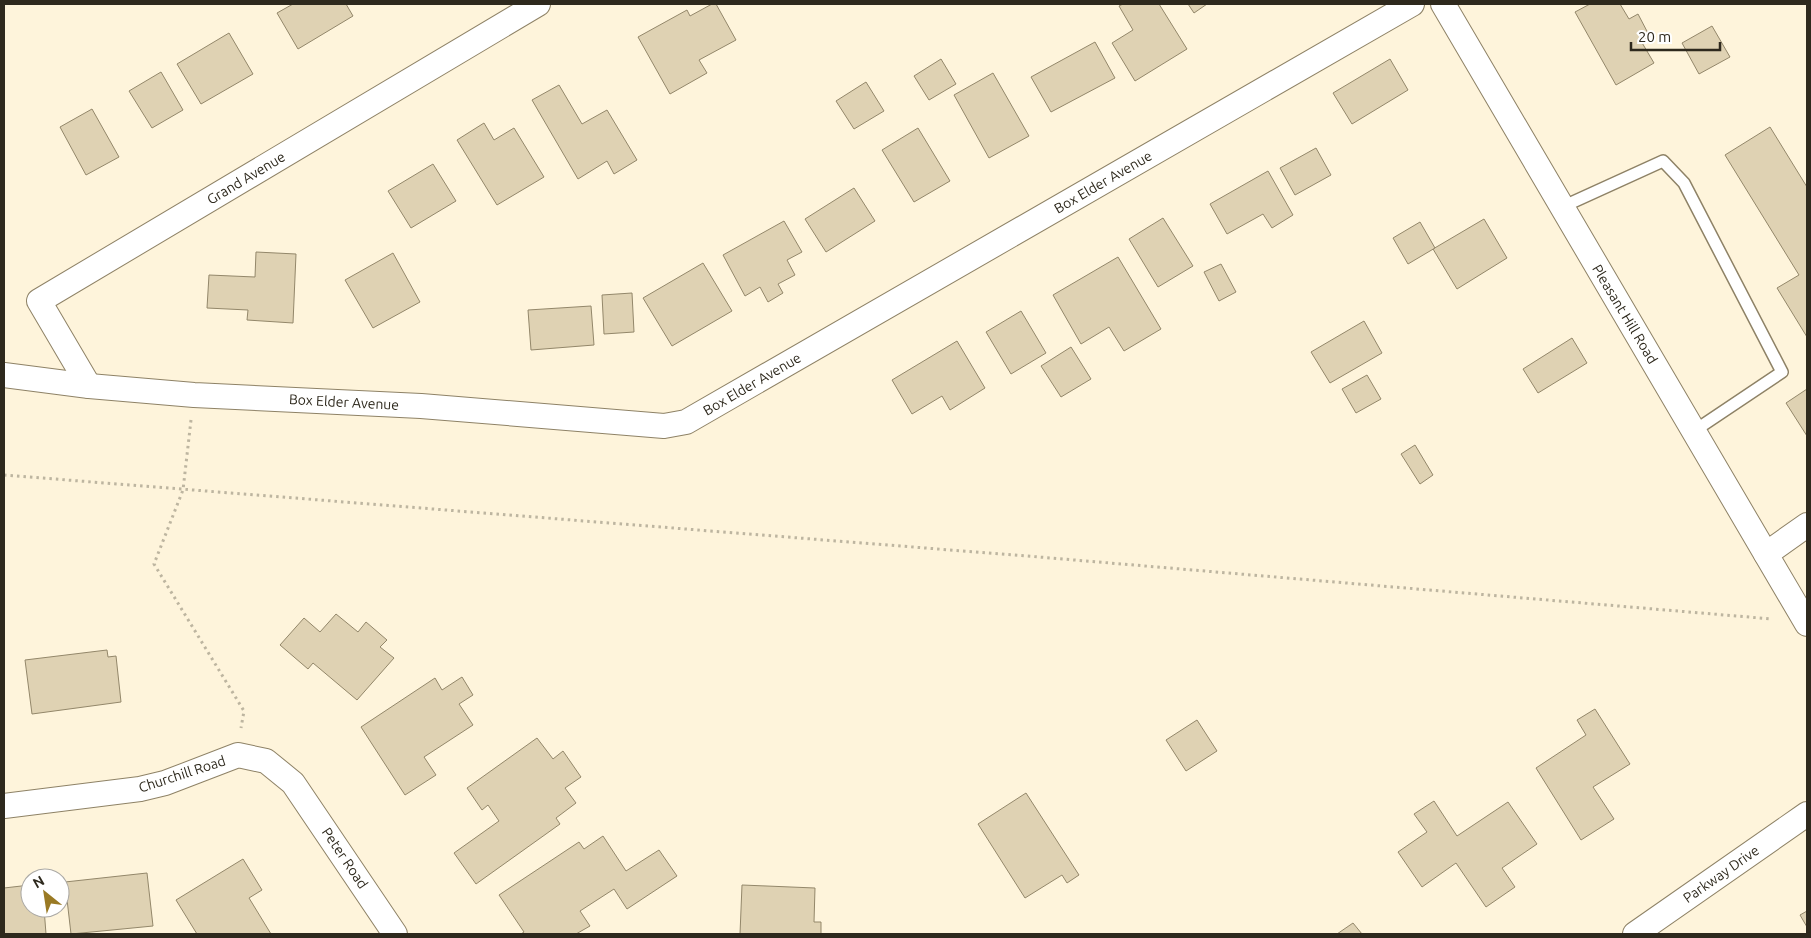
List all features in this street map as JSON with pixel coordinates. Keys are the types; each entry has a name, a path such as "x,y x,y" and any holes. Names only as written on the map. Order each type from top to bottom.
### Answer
{"street":[{"name":"Grand Avenue","path":"89,386 39,302 538,4"},
{"name":"Box Elder Avenue","path":"4,375 89,386 194,395 421,406 664,426 686,422 1412,4"},
{"name":"Pleasant Hill Road","path":"1444,4 1807,624"},
{"path":"1766,554 1807,525"},
{"name":"Churchill Road","path":"4,806 140,789 165,783 238,756 266,762 293,783"},
{"name":"Peter Road","path":"293,783 395,934"},
{"name":"Parkway Drive","path":"1635,934 1807,814"}],"lane":[{"path":"1562,207 1663,161 1684,183 1782,372 1694,431"}],"path":[{"path":"194,395 182,490 154,564 244,711 238,756"},
{"path":"4,475 1039,557 1779,620"}],"building":[{"path":"293,4 346,4 353,16 298,49 277,13"},
{"path":"712,4 716,4 736,40 699,60 707,73 670,94 638,37 687,10 690,16"},
{"path":"1123,4 1159,4 1187,49 1135,81 1112,43 1133,30 1119,6"},
{"path":"1188,4 1207,4 1194,13"},
{"path":"1590,4 1620,4 1629,19 1638,14 1650,37 1641,41 1654,63 1616,85 1575,12"},
{"path":"1712,26 1730,57 1699,74 1682,43"},
{"path":"229,33 253,74 201,104 177,64"},
{"path":"1095,42 1115,78 1051,112 1031,77"},
{"path":"941,59 956,84 929,100 914,76"},
{"path":"1390,59 1408,90 1352,124 1333,93"},
{"path":"161,72 183,110 152,128 129,91"},
{"path":"993,73 1029,136 989,158 954,95"},
{"path":"866,82 884,111 854,129 836,101"},
{"path":"559,85 582,124 607,110 637,160 614,174 607,161 578,179 532,100"},
{"path":"92,109 119,157 86,175 60,127"},
{"path":"484,123 494,140 514,128 544,177 497,205 457,140"},
{"path":"1770,127 1807,187 1807,337 1777,288 1799,275 1725,155"},
{"path":"918,128 950,181 914,202 882,150"},
{"path":"1316,148 1331,175 1295,195 1280,168"},
{"path":"433,164 456,201 411,228 388,191"},
{"path":"1268,171 1293,215 1272,228 1263,214 1227,234 1210,204"},
{"path":"854,188 875,221 826,252 805,219"},
{"path":"1163,218 1193,266 1158,287 1129,239"},
{"path":"1484,219 1507,258 1457,289 1433,249"},
{"path":"784,221 802,252 787,260 795,275 778,284 783,293 768,302 760,287 745,296 723,255"},
{"path":"1420,222 1435,248 1408,264 1393,238"},
{"path":"256,252 296,254 293,323 247,320 248,310 207,308 209,275 255,277"},
{"path":"393,253 420,302 373,328 345,280"},
{"path":"1118,257 1161,329 1124,351 1109,327 1081,344 1053,295"},
{"path":"703,263 732,311 672,346 643,298"},
{"path":"1221,264 1236,292 1219,301 1204,272"},
{"path":"632,293 634,332 604,334 602,295"},
{"path":"591,306 594,345 531,350 528,310"},
{"path":"1021,311 1046,353 1011,374 986,332"},
{"path":"1364,321 1382,353 1330,383 1311,352"},
{"path":"1572,338 1587,363 1538,393 1523,369"},
{"path":"957,341 985,388 950,410 942,396 912,414 892,380"},
{"path":"1071,347 1091,379 1061,397 1041,366"},
{"path":"1367,375 1381,399 1356,413 1342,389"},
{"path":"1807,389 1807,436 1786,403"},
{"path":"1415,445 1433,475 1420,484 1401,454"},
{"path":"336,614 358,632 366,622 387,640 380,647 394,658 357,700 313,663 308,669 280,645 304,618 320,632"},
{"path":"107,650 108,657 116,656 121,702 32,714 25,660"},
{"path":"462,677 473,695 459,704 473,725 424,757 436,775 405,795 361,727 435,678 442,690"},
{"path":"1595,709 1630,764 1593,787 1614,819 1581,840 1536,768 1586,735 1577,720"},
{"path":"1197,720 1217,751 1186,771 1166,740"},
{"path":"537,738 553,759 563,751 581,777 565,788 576,803 556,818 560,824 476,884 454,853 499,821 488,805 482,810 467,788"},
{"path":"1026,793 1079,875 1067,883 1062,875 1025,898 978,824"},
{"path":"1434,801 1457,836 1508,802 1537,844 1502,868 1515,887 1486,907 1456,863 1422,887 1398,852 1427,832 1414,814"},
{"path":"603,836 626,871 659,850 677,876 627,909 614,889 580,911 590,926 576,934 521,934 524,932 499,895 579,842 584,849"},
{"path":"243,859 262,890 249,898 271,934 197,934 176,900"},
{"path":"147,873 153,926 71,934 69,918 70,881"},
{"path":"742,885 815,888 814,922 821,922 821,934 740,934"},
{"path":"20,886 20,918 45,918 46,934 4,934 4,888"},
{"path":"1807,911 1807,927 1800,915"},
{"path":"1353,923 1362,934 1337,934"}]}
